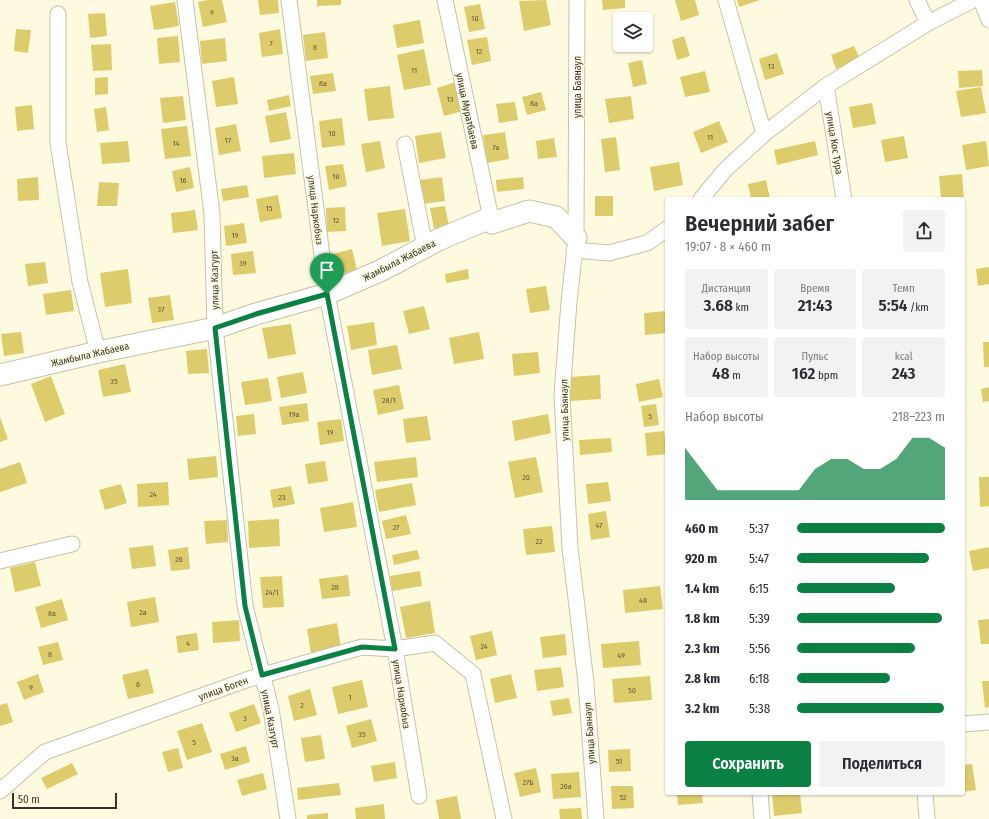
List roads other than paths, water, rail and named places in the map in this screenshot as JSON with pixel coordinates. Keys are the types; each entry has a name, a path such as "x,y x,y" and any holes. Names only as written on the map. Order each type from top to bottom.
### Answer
{"street":[{"name":"улица Казгурт","path":"185,0 212,214 215,328 245,606 271,709 288,819"},
{"name":"улица Наркобыз","path":"289,0 327,294 395,649 419,796"},
{"name":"улица Муратбаева","path":"445,0 492,223"},
{"name":"улица Баянаул","path":"577,0 575,244 562,395 570,548 586,683 596,819"},
{"path":"726,0 764,134"},
{"path":"917,0 928,23"},
{"path":"703,197 725,170 764,134 826,86 928,23 973,0"},
{"path":"981,0 989,20"},
{"path":"58,14 58,143 80,282 98,352"},
{"name":"улица Кос Тура","path":"826,86 844,197"},
{"path":"405,144 425,247"},
{"name":"Жамбыла Жабаева","path":"0,375 98,352 215,328 256,314 327,294 382,270 425,247 490,218 492,223 529,211 556,217 575,244"},
{"path":"575,244 609,253 647,243 665,230"},
{"path":"0,561 72,544"},
{"name":"улица Боген","path":"0,791 45,752 262,675 362,647 395,649 434,643 474,674 504,819"},
{"path":"965,724 989,722"},
{"path":"760,795 762,819"},
{"path":"925,795 927,819"}]}
